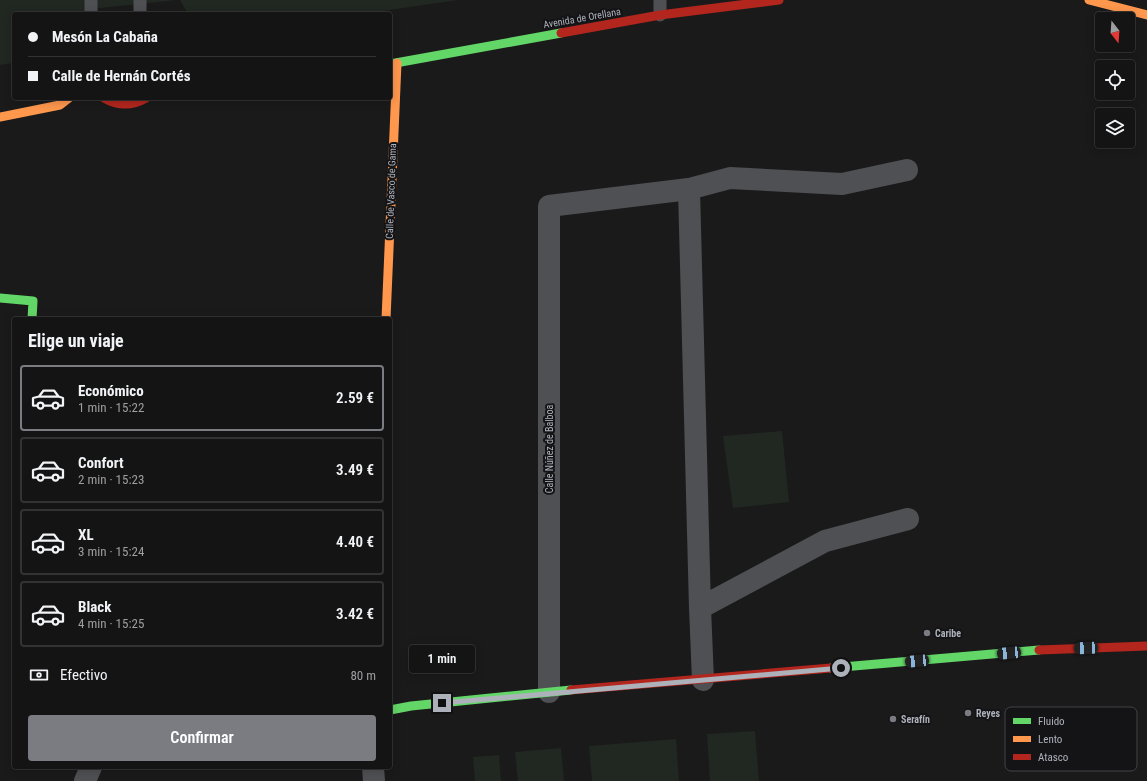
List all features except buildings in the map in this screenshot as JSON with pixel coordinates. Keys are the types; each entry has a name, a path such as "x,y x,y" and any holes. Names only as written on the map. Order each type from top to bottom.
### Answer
{"street":[{"name":"Avenida de Orellana","path":"393,63 660,15 779,0"},
{"path":"1090,0 1147,15"},
{"name":"Calle de Vasco de Gama","path":"392,100 393,63"},
{"path":"0,117 60,105 66,100"},
{"path":"109,100 120,104 132,104 141,100"},
{"name":"Calle de Vasco de Gama","path":"386,317 392,100"},
{"path":"703,680 689,190 730,178 842,184 907,170"},
{"name":"Calle Núñez de Balboa","path":"549,692 549,206 689,190"},
{"path":"0,298 32,301 32,317"},
{"path":"700,608 825,541 908,519"},
{"path":"392,710 411,706 549,692 1055,649 1147,646"},
{"path":"85,781 90,769"},
{"path":"372,769 374,781"}],"lane":[{"path":"91,0 91,12"},
{"path":"140,0 140,12"},
{"path":"660,0 660,15"}],"shaded area":[{"path":"0,0 177,0 91,9 85,12 12,12 12,63 0,65"},
{"path":"180,0 458,0 376,12 187,12"},
{"path":"782,431 789,502 733,508 723,436"},
{"path":"755,731 759,781 710,781 707,734"},
{"path":"676,739 679,781 592,781 589,746"},
{"path":"561,748 564,781 518,781 515,752"},
{"path":"499,755 501,781 475,781 473,757"}],"traffic: fast":[{"path":"392,64 561,33"},
{"path":"0,298 33,301 32,317"},
{"path":"831,668 1039,650"},
{"path":"392,710 411,706 571,690"}],"traffic: slow":[{"path":"1089,0 1147,15"},
{"path":"386,317 397,63"},
{"path":"0,117 60,105 66,100"}],"traffic: jam":[{"path":"561,33 660,15 779,0"},
{"path":"107,100 120,104 130,104 143,100"},
{"path":"1039,650 1147,646"},
{"path":"571,690 831,668"}],"place":[{"name":"Caribe","path":"927,633"},
{"name":"Reyes","path":"968,713"},
{"name":"Serafín","path":"893,719"}],"route":[{"path":"442,703 549,692 841,668"}]}
